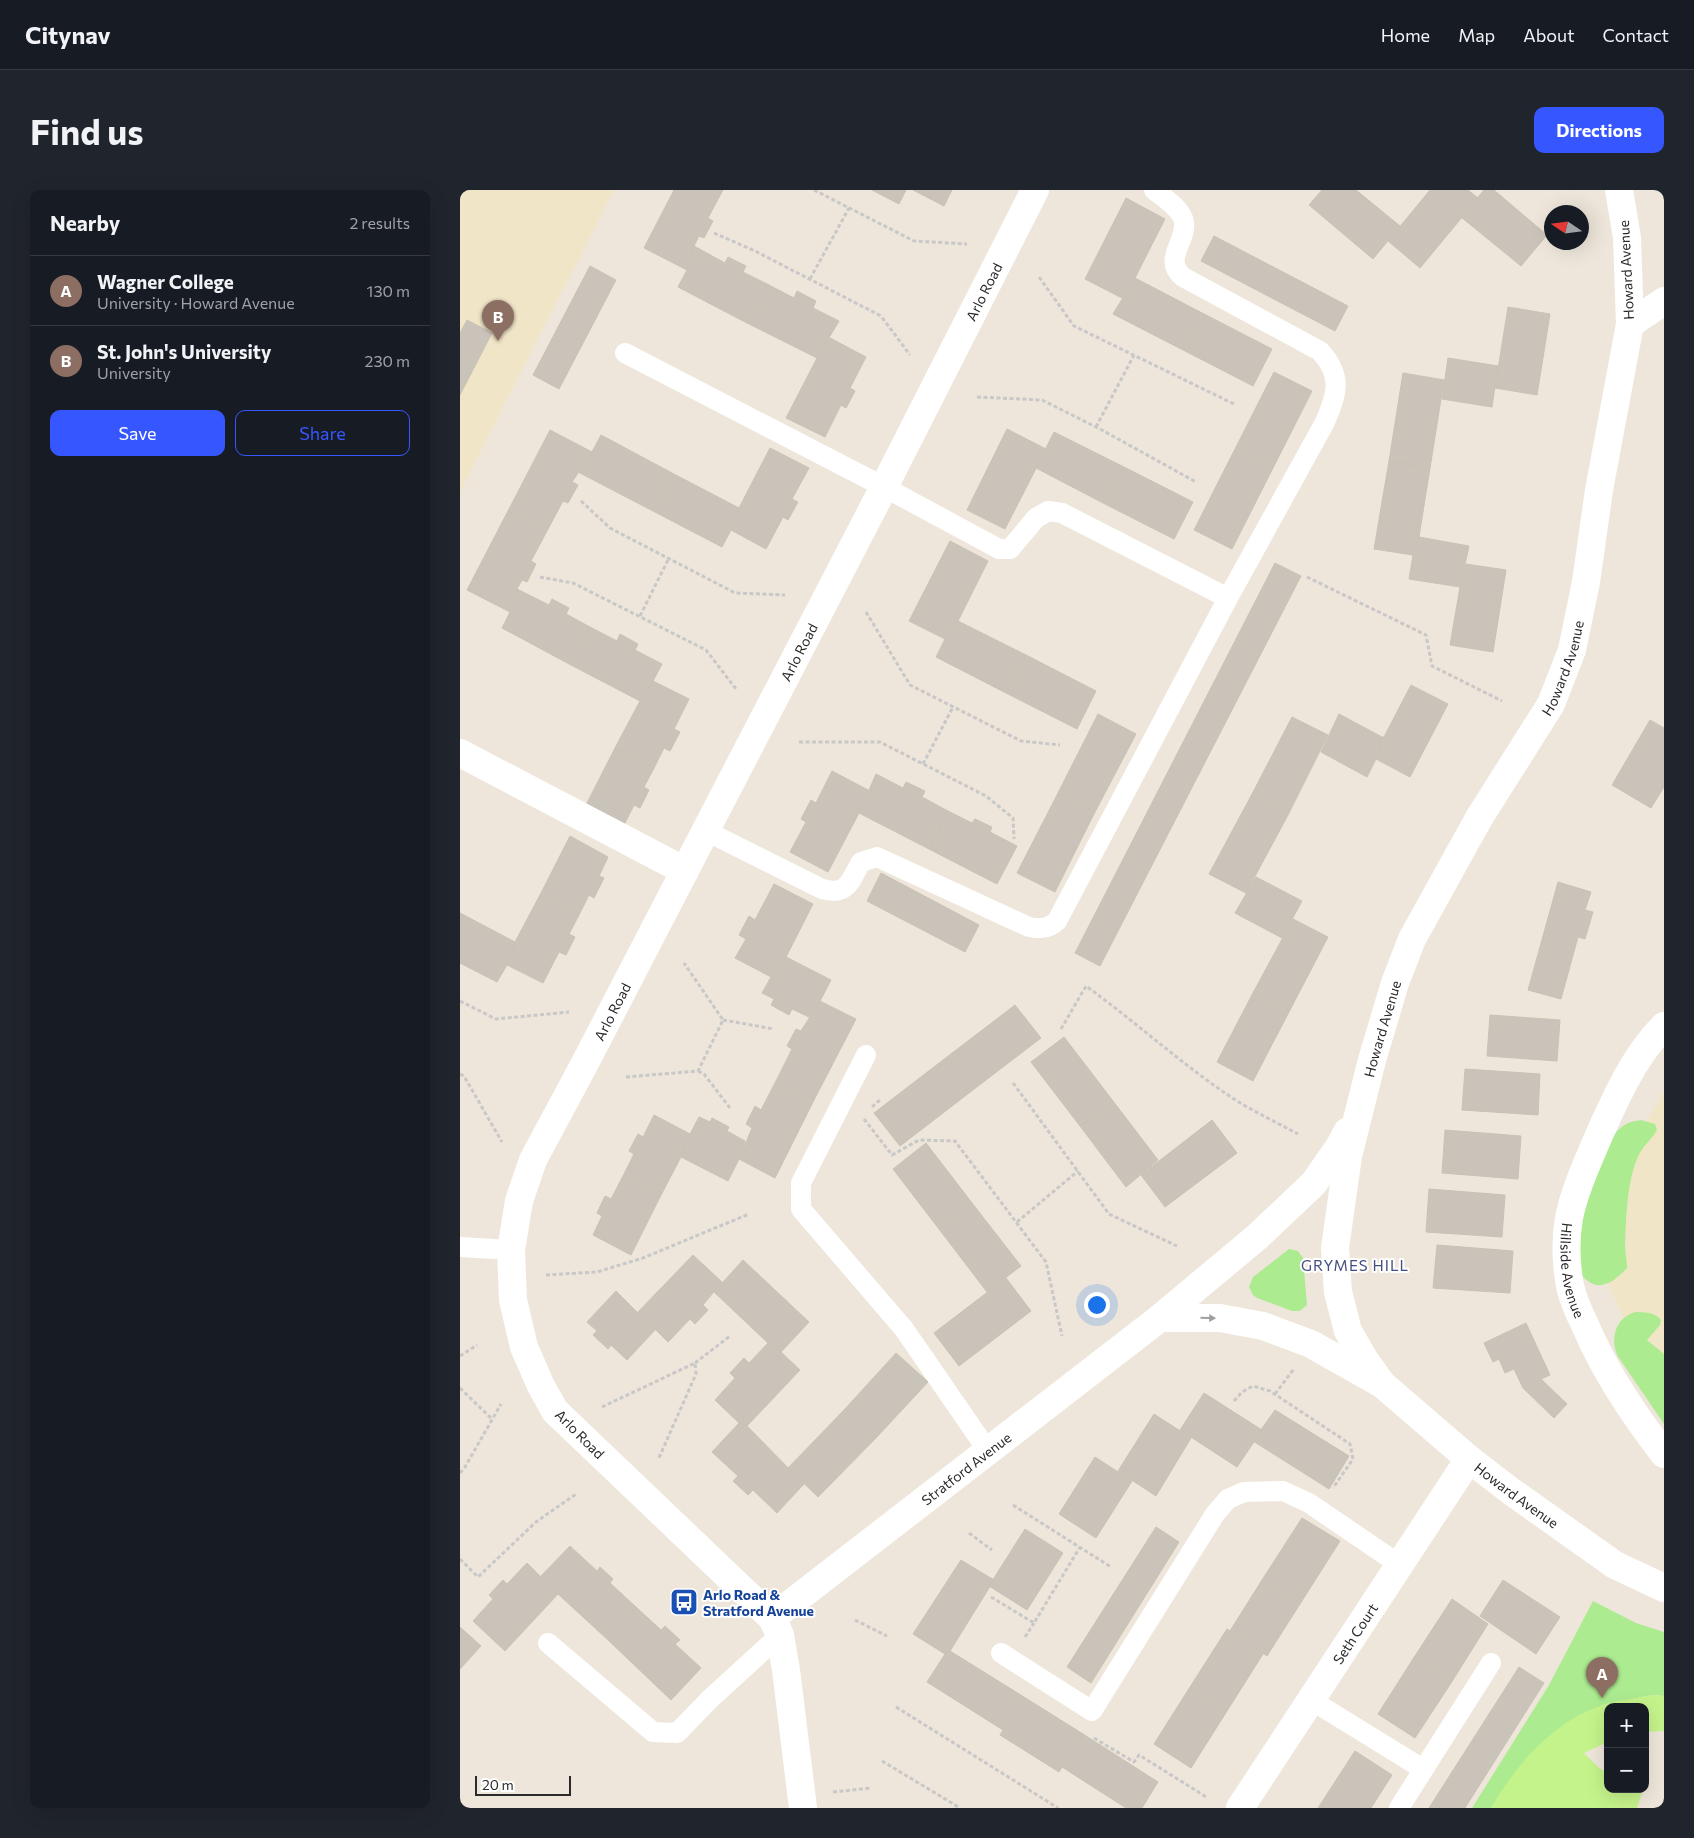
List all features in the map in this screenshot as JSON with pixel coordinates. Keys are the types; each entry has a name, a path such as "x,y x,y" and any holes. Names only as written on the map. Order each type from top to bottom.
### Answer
{"street":[{"name":"Arlo Road","path":"776,1626 555,1411 541,1386 524,1347 513,1300 512,1250 519,1202 533,1160 884,488 1035,190"},
{"name":"Howard Avenue","path":"1382,1384 1364,1359 1348,1331 1338,1292 1335,1248 1348,1156 1378,1041 1395,984 1412,939 1479,818 1551,704 1572,650 1586,582 1599,490 1630,324 1627,238 1619,190"},
{"path":"1630,324 1664,301"},
{"path":"460,753 685,871"},
{"name":"Hillside Avenue","path":"1664,1026 1630,1070 1584,1171 1569,1217 1566,1253 1570,1288 1589,1336 1636,1418 1664,1454"},
{"name":"Howard Avenue","path":"1160,1318 1257,1237 1314,1183 1339,1147 1360,1106"},
{"name":"Howard Avenue","path":"1160,1318 1220,1318 1263,1326 1311,1344 1382,1384 1469,1459 1614,1566 1664,1588"},
{"name":"Stratford Avenue","path":"776,1626 988,1451 1160,1318"},
{"name":"Seth Court","path":"1240,1808 1469,1459"},
{"path":"776,1626 786,1670 802,1808"}],"lane":[{"path":"706,831 822,889 832,892 840,891 847,886 861,862 877,858 1029,927 1041,929 1057,921 1228,598 1325,422 1334,402 1337,384 1330,362 1320,351 1183,278 1178,273 1175,265 1175,256 1184,221 1180,212 1154,190"},
{"path":"624,353 1000,549 1010,549 1036,518 1048,511 1062,513 1228,598"},
{"path":"866,1054 802,1183 801,1209 904,1329 988,1451"},
{"path":"460,1248 512,1250"},
{"path":"1001,1653 1092,1710 1215,1514 1228,1499 1244,1492 1283,1491 1309,1503 1400,1565"},
{"path":"548,1643 653,1732 677,1733 776,1626"},
{"path":"1399,1808 1491,1664"},
{"path":"1311,1700 1423,1769"}],"path":[{"path":"814,190 914,241 967,244"},
{"path":"810,279 850,208"},
{"path":"714,233 756,251 881,316 910,355"},
{"path":"1039,277 1074,326 1234,404"},
{"path":"1096,427 1134,355"},
{"path":"977,397 1042,400 1096,427 1196,482"},
{"path":"581,501 610,528 735,593 785,594"},
{"path":"640,616 669,558"},
{"path":"540,576 573,582 706,650 736,689"},
{"path":"1307,577 1426,635 1432,666 1502,701"},
{"path":"866,612 910,685 1021,741 1060,745"},
{"path":"923,764 953,707"},
{"path":"799,742 880,742 986,796 1013,818 1014,838"},
{"path":"684,963 723,1020 774,1029"},
{"path":"1062,1029 1086,986 1226,1094 1298,1134"},
{"path":"460,1001 496,1019 569,1012"},
{"path":"698,1071 723,1020"},
{"path":"626,1077 698,1071 704,1074 730,1108"},
{"path":"460,1074 464,1076 502,1142"},
{"path":"1013,1082 1109,1214 1177,1246"},
{"path":"868,1110 881,1099"},
{"path":"861,1116 892,1155 919,1140 955,1141 1046,1262 1062,1336"},
{"path":"1017,1222 1078,1171"},
{"path":"546,1275 597,1272 643,1258 749,1214"},
{"path":"602,1407 695,1363 730,1336"},
{"path":"460,1356 477,1345"},
{"path":"658,1460 696,1374 695,1363"},
{"path":"1275,1394 1293,1370"},
{"path":"1234,1401 1242,1392 1254,1386 1270,1391 1350,1444 1353,1459 1329,1494"},
{"path":"460,1388 492,1419"},
{"path":"460,1472 465,1467 501,1404"},
{"path":"460,1559 478,1577 536,1522 576,1494"},
{"path":"1013,1505 1111,1567"},
{"path":"969,1533 992,1550"},
{"path":"991,1598 1034,1623 1080,1547"},
{"path":"855,1620 887,1636"},
{"path":"896,1707 1058,1808"},
{"path":"882,1761 960,1808"},
{"path":"834,1792 871,1788"}],"shaded area":[{"path":"460,190 614,190 460,492"},
{"path":"1664,1091 1664,1389 1623,1318 1608,1283 1605,1258 1647,1121"}],"green space":[{"path":"1641,1120 1655,1124 1657,1130 1639,1154 1631,1179 1625,1235 1627,1268 1609,1283 1604,1285 1593,1284 1583,1276 1579,1258 1580,1230 1587,1202 1605,1152 1613,1137 1625,1125"},
{"path":"1289,1249 1298,1251 1303,1258 1307,1305 1300,1311 1292,1311 1257,1298 1249,1287 1253,1277"},
{"path":"1635,1312 1653,1314 1661,1320 1660,1325 1647,1340 1664,1354 1664,1424 1617,1355 1615,1348 1615,1335 1619,1323"},
{"path":"1593,1601 1636,1623 1664,1632 1664,1696 1653,1695 1604,1703 1512,1777 1491,1808 1472,1808 1549,1685"},
{"path":"1653,1695 1664,1696 1664,1731 1649,1732 1649,1703 1612,1703"},
{"path":"1604,1705 1604,1744 1584,1753 1604,1771 1604,1793 1642,1793 1637,1808 1491,1808 1524,1761 1537,1747 1567,1723 1583,1713"}],"building":[{"path":"674,190 723,190 708,218 713,221 704,238 699,236 687,270 644,248"},
{"path":"872,190 906,190 899,204"},
{"path":"913,190 952,190 944,206"},
{"path":"1322,190 1356,190 1400,226 1373,259 1309,205"},
{"path":"1430,190 1468,190 1478,198 1420,268 1388,241"},
{"path":"1484,190 1494,190 1544,232 1544,239 1521,266 1461,217"},
{"path":"1126,198 1165,219 1135,278 1122,298 1085,279"},
{"path":"1214,236 1348,306 1335,331 1201,261"},
{"path":"694,246 725,263 728,257 746,266 743,272 767,284 747,323 678,287 687,270"},
{"path":"590,266 616,280 559,389 533,375"},
{"path":"1135,278 1206,315 1187,352 1113,314"},
{"path":"767,284 794,298 797,291 816,301 813,308 839,321 817,358 747,323"},
{"path":"1508,307 1550,314 1537,395 1495,388"},
{"path":"1206,315 1272,349 1253,386 1187,352"},
{"path":"467,320 492,333 460,395 460,333"},
{"path":"830,338 866,357 850,388 855,391 846,408 841,405 825,437 786,418 817,358"},
{"path":"1448,358 1498,366 1492,407 1442,399"},
{"path":"1274,372 1312,391 1272,470 1234,451"},
{"path":"1403,373 1444,380 1430,468 1389,461"},
{"path":"1007,429 1046,449 1005,529 967,510"},
{"path":"550,430 592,452 572,482 578,485 568,503 563,501 547,531 508,511"},
{"path":"1054,432 1124,467 1105,504 1036,468"},
{"path":"601,435 672,473 653,511 578,472"},
{"path":"770,448 809,468 792,499 798,502 788,520 783,517 766,549 731,530 739,508"},
{"path":"1234,451 1272,470 1232,549 1194,530"},
{"path":"1389,461 1430,468 1419,537 1413,555 1374,549"},
{"path":"1124,467 1193,502 1174,539 1105,504"},
{"path":"672,473 739,508 722,547 653,511"},
{"path":"508,511 547,531 531,561 536,564 527,582 522,580 517,589 510,612 467,590"},
{"path":"1419,537 1469,546 1460,587 1409,579 1413,555"},
{"path":"950,541 988,561 958,621 945,639 909,621"},
{"path":"1275,563 1301,576 1100,966 1075,953"},
{"path":"1466,564 1506,570 1493,652 1450,645"},
{"path":"517,589 549,605 552,599 569,608 566,614 590,627 571,665 502,628 510,612"},
{"path":"958,621 1026,655 1006,693 936,657 945,639"},
{"path":"590,627 617,641 620,634 638,644 635,650 662,664 640,701 571,665"},
{"path":"1026,655 1096,691 1077,729 1006,693"},
{"path":"653,681 689,699 674,729 680,732 670,751 664,748 654,768 615,748"},
{"path":"1411,685 1448,704 1410,777 1376,759 1382,737 1384,737"},
{"path":"1098,714 1136,734 1095,812 1058,793"},
{"path":"1339,714 1382,737 1376,759 1367,777 1321,752"},
{"path":"1292,717 1328,735 1288,815 1251,796"},
{"path":"1650,720 1664,728 1664,787 1651,808 1612,785"},
{"path":"615,748 654,768 644,787 649,790 640,808 634,805 624,825 586,805"},
{"path":"832,771 868,790 859,813 828,872 790,852 806,822 801,819 811,800 816,803"},
{"path":"876,774 903,788 906,782 925,791 922,797 948,811 929,849 859,813"},
{"path":"1058,793 1095,812 1055,892 1017,873"},
{"path":"1251,796 1288,815 1246,893 1209,874"},
{"path":"948,811 972,823 975,819 992,827 990,832 1017,846 997,884 929,849"},
{"path":"570,836 608,857 599,876 604,878 594,898 589,895 579,915 540,895"},
{"path":"881,873 979,925 965,952 867,901"},
{"path":"1256,877 1302,901 1282,938 1235,913"},
{"path":"1558,882 1591,892 1585,910 1593,912 1585,939 1578,937 1561,999 1528,990"},
{"path":"774,884 813,904 786,957 771,977 735,958 746,939 739,935 749,916 755,920"},
{"path":"540,895 579,915 569,934 575,937 566,955 559,952 543,983 507,965 515,942"},
{"path":"460,913 515,942 507,965 497,982 460,963"},
{"path":"1293,919 1328,937 1290,1010 1254,991"},
{"path":"786,957 831,980 809,1017 792,1009 789,1015 771,1005 774,999 762,993"},
{"path":"1254,991 1290,1010 1253,1081 1217,1062"},
{"path":"820,1001 856,1019 814,1100 776,1081 792,1049 787,1046 796,1029 801,1031"},
{"path":"1015,1005 1041,1038 969,1093 943,1060"},
{"path":"1490,1015 1560,1020 1557,1061 1487,1056"},
{"path":"1064,1037 1113,1101 1080,1126 1031,1062"},
{"path":"943,1060 969,1093 900,1146 874,1113"},
{"path":"1465,1069 1540,1074 1538,1115 1462,1110"},
{"path":"776,1081 814,1100 775,1178 739,1159 752,1128 746,1124 755,1106 761,1110"},
{"path":"1113,1101 1158,1160 1126,1187 1080,1126"},
{"path":"654,1115 690,1134 681,1157 660,1197 622,1178 634,1154 629,1151 638,1134 643,1137"},
{"path":"699,1117 710,1122 712,1118 729,1127 727,1131 745,1141 739,1159 728,1181 681,1157"},
{"path":"1212,1120 1237,1153 1165,1207 1141,1175"},
{"path":"1445,1130 1521,1136 1518,1179 1442,1173"},
{"path":"926,1143 972,1203 939,1229 893,1169"},
{"path":"622,1178 660,1197 631,1255 593,1235 602,1216 597,1213 605,1196 611,1199"},
{"path":"1429,1189 1505,1195 1502,1237 1426,1232"},
{"path":"972,1203 1021,1266 987,1292 939,1229"},
{"path":"1437,1245 1513,1251 1510,1293 1433,1288"},
{"path":"693,1255 722,1282 703,1305 708,1310 695,1324 690,1319 668,1342 638,1312"},
{"path":"743,1260 809,1322 781,1352 768,1343 714,1292"},
{"path":"1006,1278 1031,1311 959,1366 934,1333"},
{"path":"616,1291 655,1330 627,1360 611,1345 608,1349 593,1335 597,1331 587,1322"},
{"path":"1526,1323 1550,1375 1541,1379 1567,1404 1554,1418 1523,1388 1514,1369 1505,1373 1499,1359 1493,1362 1484,1343"},
{"path":"768,1343 781,1352 800,1370 747,1426 739,1423 715,1400 735,1378 730,1373 744,1358 749,1363"},
{"path":"896,1353 928,1382 875,1439 845,1409"},
{"path":"1204,1393 1262,1430 1237,1467 1180,1430"},
{"path":"845,1409 875,1439 818,1497 788,1468"},
{"path":"1275,1410 1349,1456 1329,1489 1253,1441"},
{"path":"1154,1414 1191,1438 1156,1496 1118,1471"},
{"path":"739,1423 747,1426 804,1484 777,1513 753,1490 748,1495 733,1481 738,1476 712,1452"},
{"path":"1095,1457 1132,1481 1096,1538 1059,1514"},
{"path":"1302,1518 1340,1541 1300,1604 1262,1580"},
{"path":"1156,1527 1179,1542 1091,1683 1067,1667"},
{"path":"1025,1529 1063,1553 1027,1610 989,1586"},
{"path":"570,1546 597,1571 600,1567 613,1579 610,1583 636,1607 607,1639 541,1576"},
{"path":"961,1560 994,1580 950,1651 945,1654 913,1634"},
{"path":"527,1563 558,1594 505,1651 473,1621 493,1599 489,1595 503,1580 507,1584"},
{"path":"1262,1580 1300,1604 1267,1656 1230,1631"},
{"path":"1503,1580 1560,1617 1536,1654 1480,1616"},
{"path":"1452,1599 1488,1624 1451,1683 1413,1659"},
{"path":"636,1607 661,1630 665,1626 680,1640 675,1644 701,1668 671,1700 607,1639"},
{"path":"460,1627 481,1646 460,1669"},
{"path":"1227,1629 1263,1654 1227,1711 1190,1687"},
{"path":"950,1651 1024,1697 1003,1730 927,1682 945,1654"},
{"path":"1413,1659 1451,1683 1415,1738 1378,1714"},
{"path":"1519,1667 1544,1683 1465,1808 1429,1808"},
{"path":"1190,1687 1227,1711 1191,1768 1154,1744"},
{"path":"1024,1697 1083,1734 1059,1772 1000,1735"},
{"path":"1083,1734 1158,1782 1142,1808 1126,1808 1062,1767"},
{"path":"1355,1751 1392,1775 1371,1808 1318,1808"}],"place":[{"name":"St. John's University","path":"498,341"},
{"name":"Arlo Road & Stratford Avenue","path":"684,1602"},
{"name":"Wagner College","path":"1602,1698"}],"district":[{"name":"GRYMES HILL","path":"1355,1265"}]}
